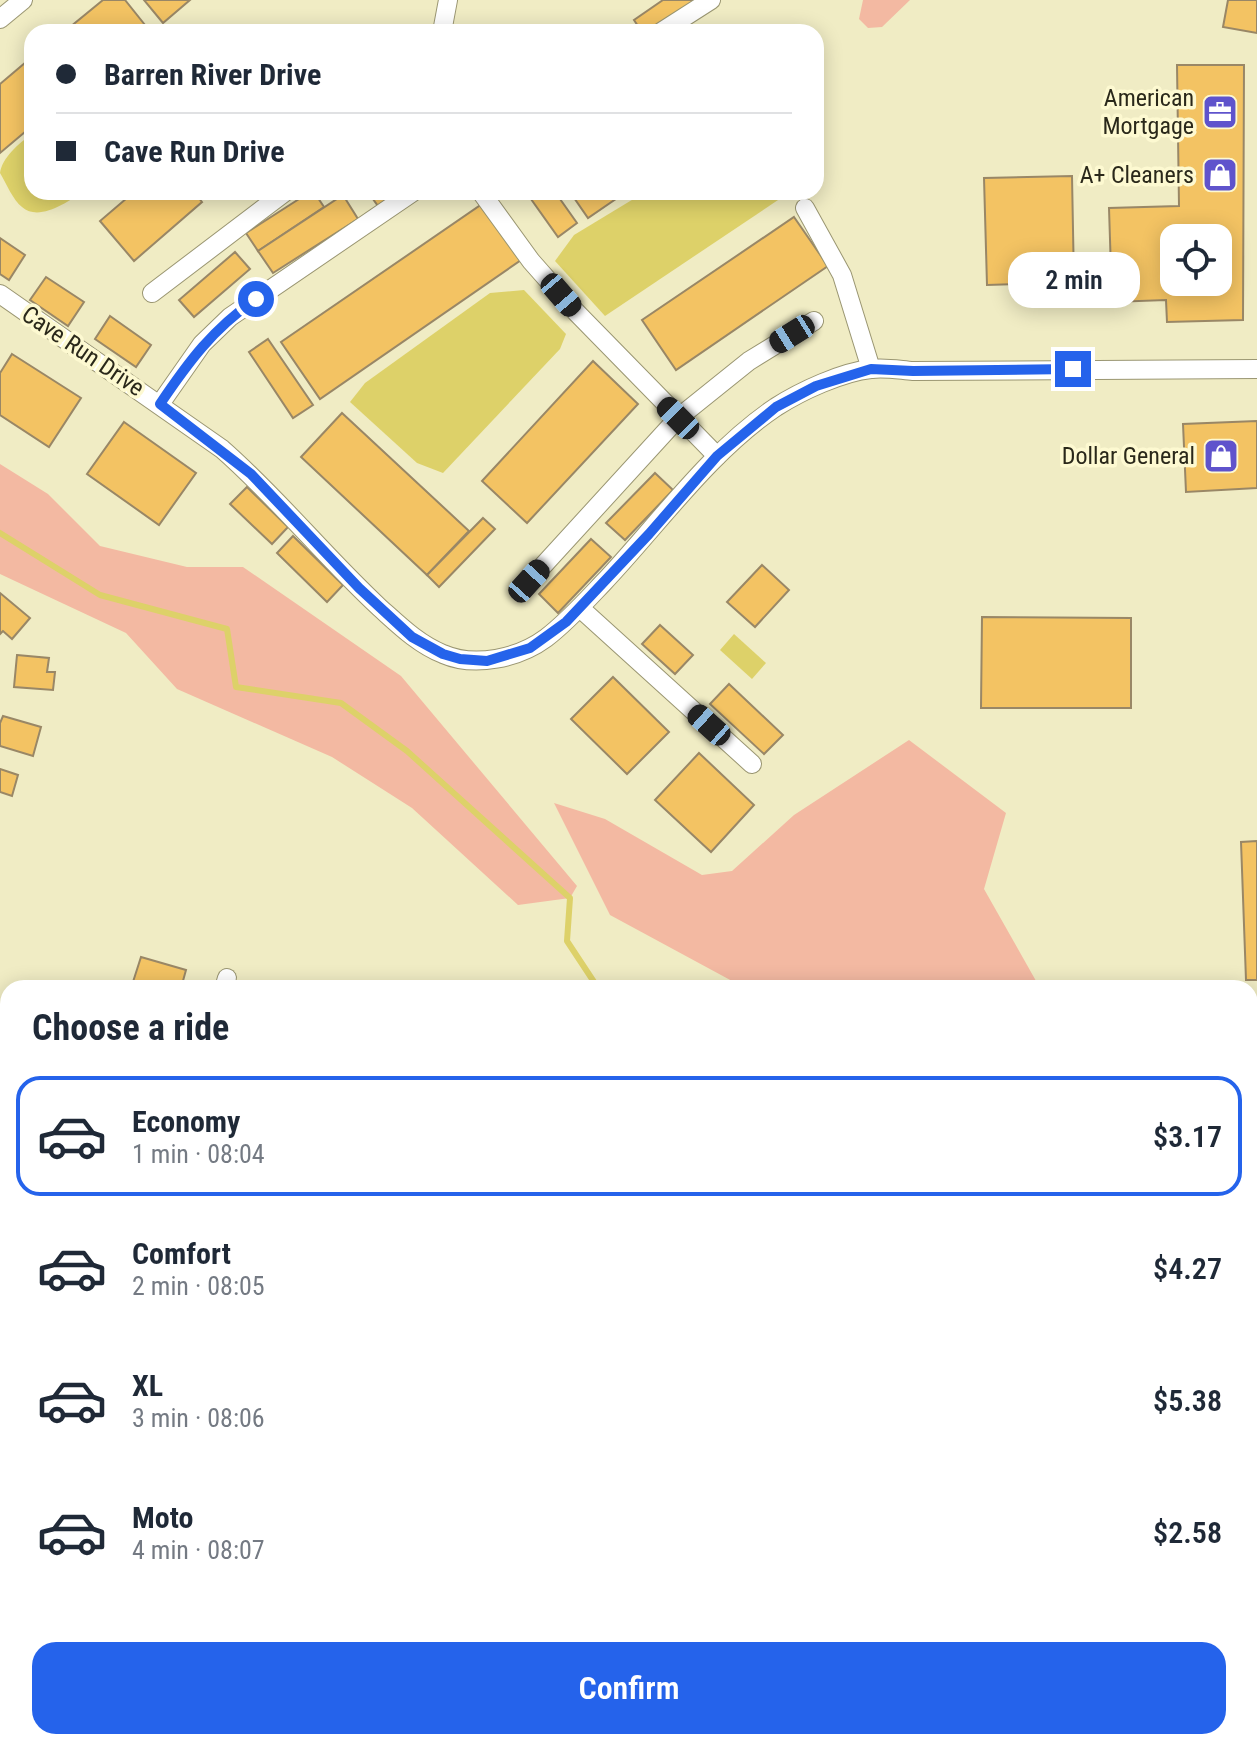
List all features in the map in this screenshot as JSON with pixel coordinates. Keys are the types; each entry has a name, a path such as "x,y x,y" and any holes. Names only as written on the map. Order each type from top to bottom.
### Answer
{"street":[{"path":"0,19 23,0"},
{"path":"444,24 448,0"},
{"path":"674,24 711,0"},
{"path":"152,293 274,200"},
{"path":"160,404 202,344 230,317 401,200"},
{"path":"487,200 531,261 717,456"},
{"path":"805,208 842,275 871,369"},
{"name":"Cave Run Drive","path":"0,294 160,404 251,474 359,588 412,637 443,654 487,661 530,648 566,622 717,456 776,407 816,386 871,369 1257,369"},
{"path":"529,581 678,418 749,361 814,321"},
{"path":"580,608 752,764"}],"shaded area":[{"path":"863,0 910,0 882,27 868,28 859,19"},
{"path":"24,140 24,200 71,200 53,209 36,212 19,204 0,173"},
{"path":"632,200 778,200 605,316 555,261 574,235"},
{"path":"524,290 566,334 560,349 443,473 417,463 350,402 365,383 490,293"},
{"path":"0,464 48,494 100,546 187,567 243,567 401,676 577,886 570,898 518,905 412,808 332,757 177,689 126,633 0,574"},
{"path":"734,634 766,663 752,679 720,650"},
{"path":"909,740 1006,813 984,889 1035,980 730,980 610,915 554,803 605,819 702,875 732,871 794,815"}],"building":[{"path":"103,0 125,0 144,24 74,24"},
{"path":"144,0 190,0 163,23"},
{"path":"663,0 703,0 667,24 637,24 634,20"},
{"path":"1228,0 1257,0 1257,33 1223,27"},
{"path":"24,64 24,133 0,153 0,84"},
{"path":"1177,65 1244,65 1243,320 1167,322 1166,300 1112,302 1109,208 1179,206"},
{"path":"1072,176 1074,282 987,285 984,178"},
{"path":"125,200 202,202 134,261 100,221"},
{"path":"298,200 319,200 324,207 258,251 246,233"},
{"path":"335,200 346,200 358,219 273,273 258,251"},
{"path":"532,200 561,200 577,223 558,237"},
{"path":"576,200 614,200 588,218"},
{"path":"485,202 524,258 320,399 281,342"},
{"path":"794,217 828,266 676,370 642,320"},
{"path":"0,238 25,255 9,280 0,274"},
{"path":"235,252 250,269 194,317 179,300"},
{"path":"46,277 84,302 68,326 30,300"},
{"path":"110,316 151,345 136,367 95,339"},
{"path":"268,339 313,405 293,418 249,352"},
{"path":"12,354 81,398 49,447 0,415 0,373"},
{"path":"593,361 638,404 527,523 482,481"},
{"path":"342,413 469,531 427,575 301,457"},
{"name":"Dollar General","path":"1257,421 1257,488 1186,492 1183,424"},
{"path":"124,422 196,473 159,525 87,474"},
{"path":"655,473 673,490 625,540 606,523"},
{"path":"247,487 288,527 272,544 230,504"},
{"path":"483,518 495,529 439,587 427,575"},
{"path":"293,536 343,585 327,602 277,553"},
{"path":"591,539 611,557 558,613 539,594"},
{"path":"762,565 789,590 755,627 727,602"},
{"path":"0,593 30,618 12,639 3,631 0,634"},
{"path":"982,617 1131,618 1131,708 981,708"},
{"path":"660,625 693,655 675,674 642,644"},
{"path":"17,655 49,658 47,672 55,672 53,690 14,687"},
{"path":"613,677 669,732 627,774 571,719"},
{"path":"729,684 783,735 764,754 710,704"},
{"path":"3,716 41,727 33,756 0,746"},
{"path":"699,753 754,805 711,852 655,800"},
{"path":"0,769 18,775 12,796 0,792"},
{"path":"1257,841 1257,980 1246,980 1241,842"},
{"path":"141,957 186,970 183,980 134,980"}],"waterway":[{"path":"0,533 100,595 227,629 236,687 341,703 407,751 570,898 567,941 593,980"}],"place":[{"name":"American Mortgage","path":"1220,112"},
{"name":"A+ Cleaners","path":"1220,175"},
{"name":"Dollar General","path":"1221,456"}],"route":[{"path":"256,299 230,317 202,344 160,404 251,474 359,588 412,637 443,654 460,659 487,661 530,648 545,639 566,622 649,534 717,456 776,407 816,386 871,369 1073,369"}]}
